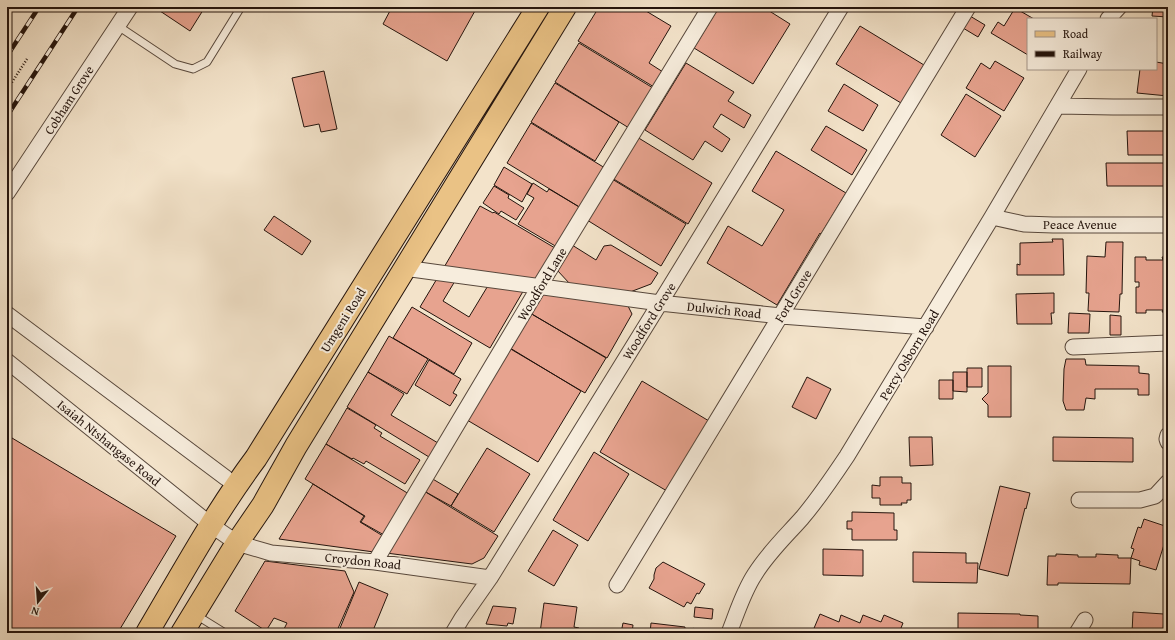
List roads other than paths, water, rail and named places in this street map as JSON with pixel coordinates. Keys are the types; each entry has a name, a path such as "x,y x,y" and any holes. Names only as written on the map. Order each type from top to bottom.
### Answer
{"main road":[{"name":"Umgeni Road","path":"147,633 211,525 256,458 538,7"},
{"name":"Umgeni Road","path":"182,633 237,543 263,505 296,446 565,7"}],"street":[{"name":"Cobham Grove","path":"7,193 130,7"},
{"name":"Woodford Lane","path":"375,562 539,287 710,7"},
{"name":"Woodford Grove","path":"453,633 490,578 841,7"},
{"name":"Ford Grove","path":"616,585 968,7"},
{"path":"1104,18 1106,7"},
{"path":"1109,18 1119,7"},
{"name":"Percy Osborn Road","path":"729,633 754,575 772,550 803,517 827,487 926,327 1058,106 1077,70"},
{"path":"1058,106 1168,107"},
{"name":"Peace Avenue","path":"992,217 1024,224 1168,224"},
{"name":"Dulwich Road","path":"404,268 660,303 781,316 926,327"},
{"path":"7,314 226,478"},
{"path":"1073,347 1168,343"},
{"name":"Isaiah Ntshangase Road","path":"7,361 211,525 237,543"},
{"path":"1168,435 1168,442"},
{"path":"1079,500 1140,500 1155,496 1168,482"},
{"name":"Croydon Road","path":"237,543 271,553 375,562 490,578"},
{"path":"1078,633 1086,620"}],"lane":[{"path":"118,26 175,64 193,69 207,62 242,7"},
{"path":"194,614 225,633"}],"railway":[{"path":"7,56 39,7"},
{"path":"7,116 78,7"}]}
